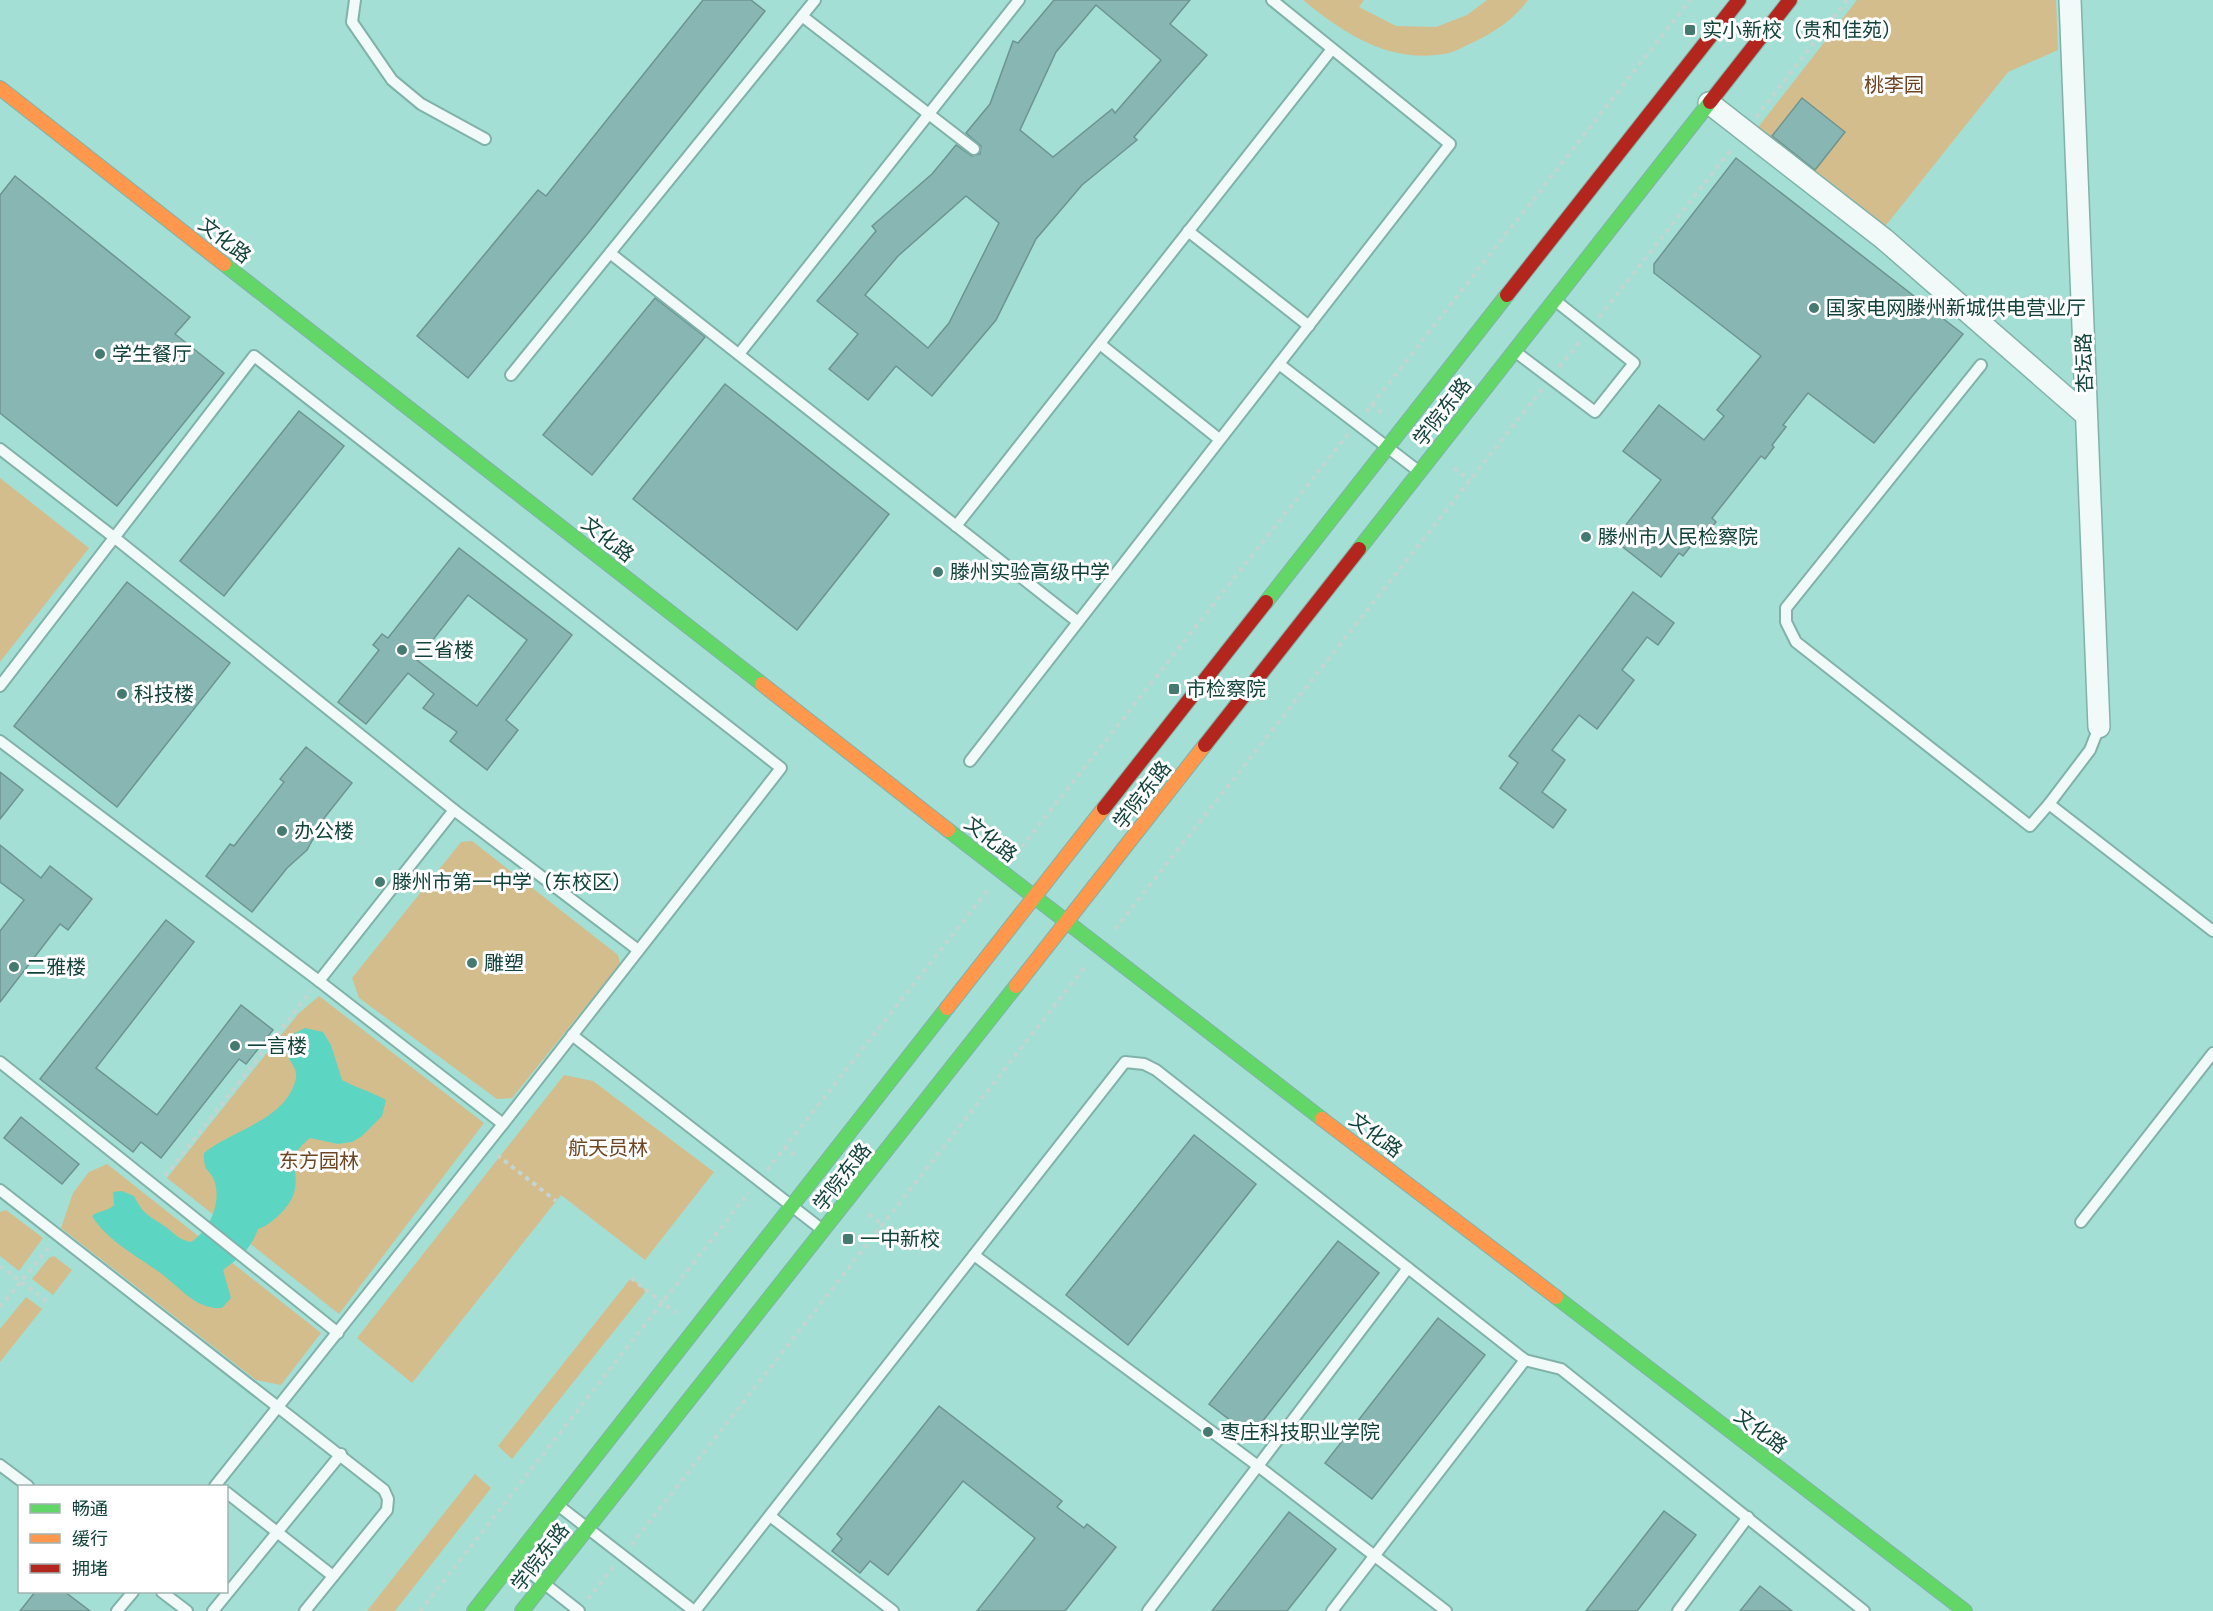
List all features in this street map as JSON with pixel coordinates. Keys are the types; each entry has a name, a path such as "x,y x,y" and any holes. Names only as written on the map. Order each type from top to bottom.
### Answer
{"main road":[{"name":"学院东路","path":"474,1611 1739,0"},
{"name":"学院东路","path":"522,1611 1067,923 1790,0"},
{"name":"文化路","path":"0,88 1067,923 1965,1611"}],"street":[{"name":"杏坛路","path":"2070,0 2099,727"},
{"path":"1709,103 1884,239 2086,415"}],"lane":[{"path":"355,0 352,22 392,80 421,104 485,139"},
{"path":"511,375 815,0"},
{"path":"739,354 1019,0"},
{"path":"970,761 1450,144 1272,0"},
{"path":"802,16 974,149"},
{"path":"956,526 1332,49"},
{"path":"1188,231 1309,326"},
{"path":"610,253 1078,622"},
{"path":"1514,351 1595,412 1634,363 1554,300"},
{"path":"1100,344 1219,439"},
{"path":"0,686 254,356 781,768 218,1485"},
{"path":"1279,364 1419,472"},
{"path":"1981,365 1786,608 1786,622 1796,642 2030,826 2091,750 2099,727"},
{"path":"0,449 115,538 454,810 638,950"},
{"path":"0,741 319,981 503,1124"},
{"path":"2049,804 2213,931"},
{"path":"319,981 454,810"},
{"path":"572,1035 824,1231"},
{"path":"2081,1222 2213,1053"},
{"path":"0,1062 338,1333"},
{"path":"557,1504 694,1611 1125,1062 1144,1064 1156,1070 1525,1360 1561,1369 1864,1611"},
{"path":"0,1190 341,1454 384,1490 388,1499 387,1510 305,1611"},
{"path":"974,1255 1258,1466 1446,1611"},
{"path":"1148,1611 1408,1268"},
{"path":"1332,1611 1525,1360"},
{"path":"228,1592 341,1454"},
{"path":"0,1465 27,1485"},
{"path":"228,1494 333,1576"},
{"path":"770,1516 893,1611"},
{"path":"1678,1611 1748,1517"},
{"path":"514,1560 579,1611"},
{"path":"117,1611 132,1593"},
{"path":"163,1593 187,1611"},
{"path":"213,1611 227,1593"}],"path":[{"path":"420,1611 1690,0"},
{"path":"579,1611 1847,0"},
{"path":"156,1188 319,981"},
{"path":"485,1145 556,1201"},
{"path":"0,1307 58,1236"},
{"path":"0,1266 48,1302"},
{"path":"631,1278 696,1328"}],"green space":[{"path":"1303,0 1364,0 1359,7 1396,26 1436,27 1467,15 1487,0 1528,0 1511,19 1482,38 1449,53 1428,56 1408,55 1370,44 1336,25"},
{"name":"桃李园","path":"1857,0 2056,0 2058,50 2008,72 1883,229 1756,130"},
{"path":"0,478 89,548 0,662"},
{"path":"472,841 618,955 620,964 512,1098 497,1099 359,998 352,978 461,842"},
{"name":"东方园林","path":"319,996 484,1123 339,1314 167,1178 298,1014"},
{"name":"航天员林","path":"564,1075 593,1081 714,1172 645,1260 561,1195 412,1383 357,1338"},
{"path":"107,1164 321,1333 281,1385 256,1380 61,1228 73,1193 89,1172"},
{"path":"6,1210 43,1238 19,1271 0,1256 0,1212"},
{"path":"54,1256 72,1270 53,1295 32,1279 49,1258"},
{"path":"631,1278 646,1291 512,1459 498,1446"},
{"path":"26,1297 42,1309 0,1362 0,1329"},
{"path":"475,1474 491,1488 395,1611 367,1611"}],"shaded area":[{"path":"305,1028 323,1032 331,1045 342,1080 386,1100 382,1116 362,1136 352,1142 338,1144 310,1138 302,1146 294,1158 296,1184 289,1204 274,1220 258,1229 244,1252 223,1270 231,1298 222,1308 205,1306 190,1298 163,1275 115,1242 92,1216 114,1205 113,1192 122,1191 134,1196 147,1214 180,1238 191,1242 197,1237 208,1224 216,1200 215,1183 206,1168 204,1153 271,1114 282,1104 291,1092 296,1078 296,1071 287,1052 288,1048 293,1034"}],"building":[{"path":"703,0 751,0 765,11 589,232 468,378 417,336 538,190 546,196"},
{"path":"1054,0 1190,0 1170,24 1207,55 1134,137 1137,140 1082,185 1036,239 996,320 932,396 896,366 868,400 829,369 858,334 817,301 876,231 872,226 932,174 956,145 972,156 980,154 981,146 966,133 990,104 1013,41 1018,43","holes":["1096,5 1161,60 1115,113 1112,109 1053,157 1020,130 1056,52","966,196 999,223 949,323 928,348 865,295 898,256"]},
{"path":"1802,98 1845,132 1815,170 1772,136"},
{"name":"国家电网滕州新城供电营业厅","path":"1736,158 1963,334 1874,443 1808,393 1783,425 1786,427 1772,445 1774,447 1765,459 1761,456 1712,518 1716,522 1705,535 1702,532 1683,556 1679,553 1661,577 1614,540 1661,480 1623,451 1659,405 1704,440 1724,416 1717,410 1761,356 1654,273 1654,264"},
{"name":"学生餐厅","path":"15,176 190,317 175,334 224,373 117,506 0,413 0,195"},
{"path":"655,298 705,337 592,475 543,435"},
{"path":"725,384 889,514 797,630 633,499"},
{"path":"299,411 344,446 224,596 180,561"},
{"name":"三省楼","path":"459,548 572,635 506,720 518,730 487,770 450,741 457,732 423,708 434,694 408,673 366,724 338,702 379,650 373,645 382,634 388,638","holes":["468,595 527,640 477,706 417,660"]},
{"name":"科技楼","path":"127,582 230,663 117,807 14,726"},
{"path":"1633,592 1674,623 1658,645 1647,637 1622,670 1634,680 1597,729 1579,715 1552,750 1565,760 1542,792 1566,810 1553,828 1500,788 1518,763 1509,756"},
{"name":"办公楼","path":"306,747 352,783 325,817 307,850 287,868 252,912 206,876 230,844 234,846 284,782 280,779"},
{"path":"0,772 23,790 0,819"},
{"name":"二雅楼","path":"0,845 41,878 50,866 92,899 68,930 60,924 0,1002 0,931 24,900 0,882"},
{"name":"一言楼","path":"166,920 194,942 96,1068 157,1115 241,1005 273,1030 246,1064 239,1059 161,1158 141,1142 133,1152 40,1079"},
{"path":"21,1117 79,1164 62,1184 4,1138"},
{"path":"1194,1135 1256,1184 1128,1345 1066,1295"},
{"path":"1338,1241 1379,1273 1251,1436 1209,1404"},
{"path":"1438,1318 1485,1355 1372,1499 1325,1463"},
{"path":"939,1406 1062,1501 1057,1507 1084,1528 1087,1524 1116,1547 1065,1611 977,1611 1035,1538 963,1481 888,1575 870,1561 860,1573 832,1551 842,1539 837,1534"},
{"path":"1664,1511 1696,1535 1637,1611 1586,1611"},
{"path":"1289,1512 1336,1549 1287,1611 1212,1611"},
{"path":"1760,1586 1792,1611 1740,1611"},
{"path":"34,1593 66,1593 90,1611 20,1611"}],"traffic: fast":[{"path":"1359,549 1710,102"},
{"path":"224,264 762,684"},
{"path":"1266,602 1507,295"},
{"path":"948,830 1322,1119"},
{"path":"522,1611 1016,986"},
{"path":"474,1611 947,1008"},
{"path":"1556,1297 1965,1611"}],"traffic: slow":[{"path":"0,88 224,264"},
{"path":"762,684 948,830"},
{"path":"1016,986 1205,745"},
{"path":"947,1008 1104,808"},
{"path":"1322,1119 1556,1297"}],"traffic: jam":[{"path":"1507,295 1739,0"},
{"path":"1710,102 1790,0"},
{"path":"1205,745 1359,549"},
{"path":"1104,808 1266,602"}],"place":[{"name":"实小新校（贵和佳苑）","path":"1690,30"},
{"name":"国家电网滕州新城供电营业厅","path":"1814,308"},
{"name":"学生餐厅","path":"100,354"},
{"name":"滕州市人民检察院","path":"1586,537"},
{"name":"滕州实验高级中学","path":"938,572"},
{"name":"三省楼","path":"402,650"},
{"name":"市检察院","path":"1174,689"},
{"name":"科技楼","path":"122,694"},
{"name":"办公楼","path":"282,831"},
{"name":"滕州市第一中学（东校区）","path":"380,882"},
{"name":"雕塑","path":"472,963"},
{"name":"二雅楼","path":"14,967"},
{"name":"一言楼","path":"235,1046"},
{"name":"一中新校","path":"848,1239"},
{"name":"枣庄科技职业学院","path":"1208,1432"}]}
